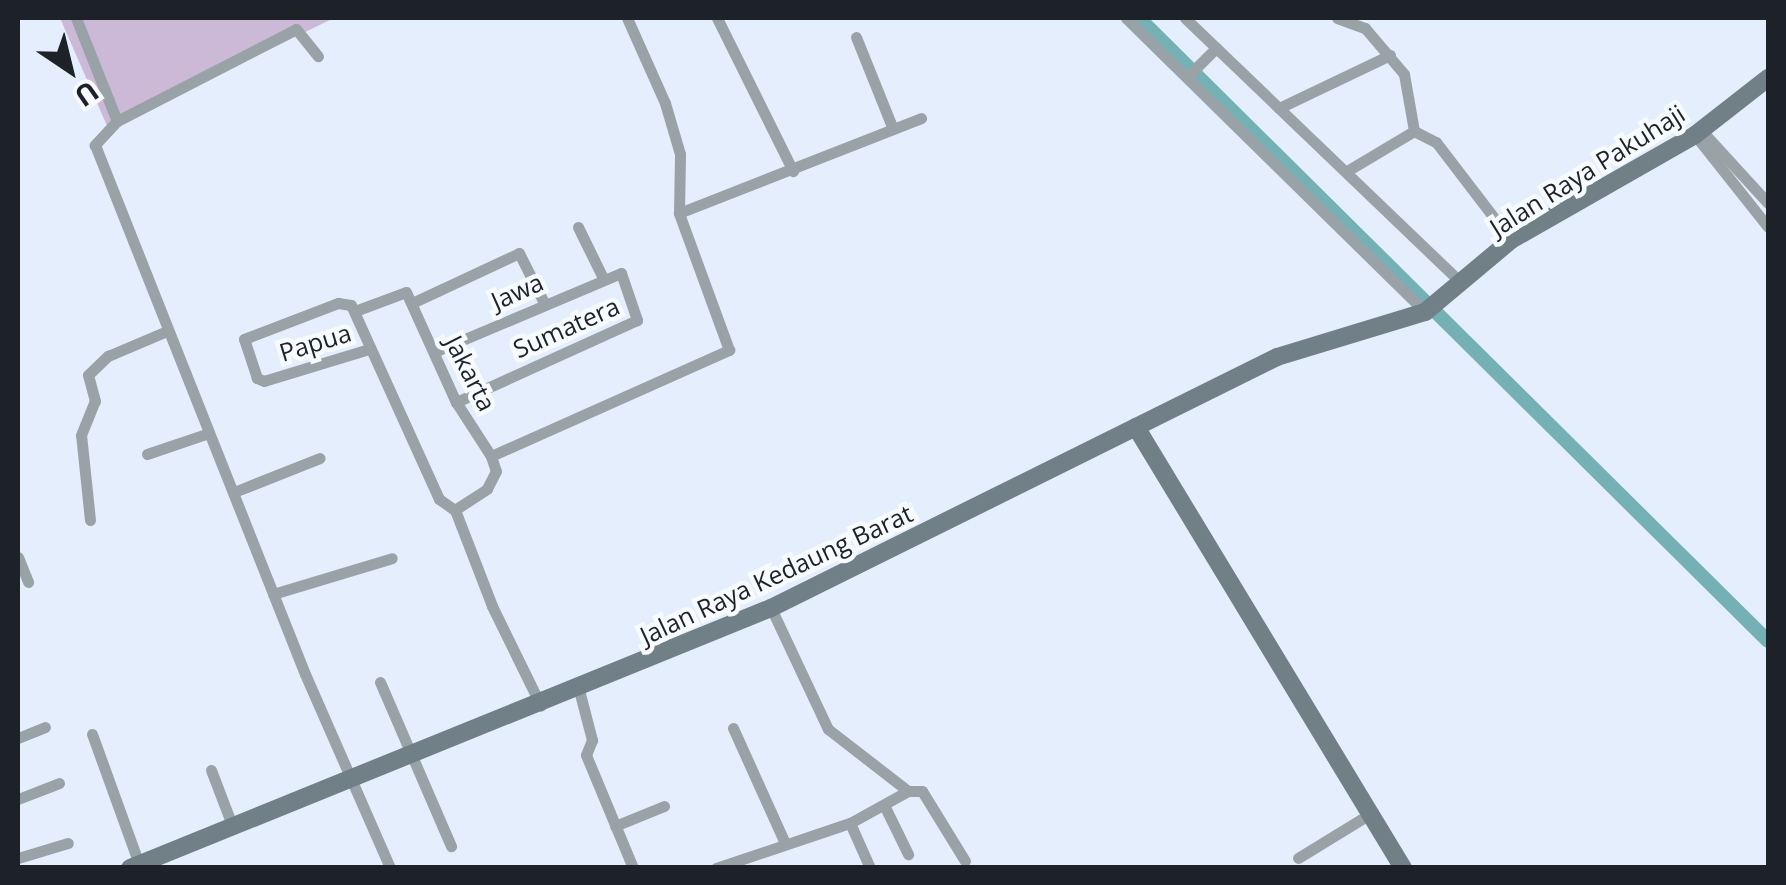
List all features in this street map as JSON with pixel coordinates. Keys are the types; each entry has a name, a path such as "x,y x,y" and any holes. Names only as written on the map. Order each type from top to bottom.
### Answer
{"street":[{"path":"76,18 117,121"},
{"path":"455,510 487,489 496,471 491,456 729,350 679,213 680,154 627,18"},
{"path":"717,18 793,170"},
{"path":"1126,18 1191,73 1429,309"},
{"path":"1185,18 1213,51 1347,172 1457,286"},
{"path":"1337,18 1365,28 1404,74 1414,131"},
{"path":"318,56 296,29 117,121 95,145 273,594 390,868"},
{"path":"856,36 893,130"},
{"path":"1191,73 1213,51"},
{"path":"1279,108 1390,55"},
{"name":"Jalan Raya Pakuhaji","path":"1429,309 1511,240 1698,133 1768,78"},
{"path":"679,213 921,118"},
{"path":"1347,172 1414,131"},
{"path":"1414,131 1436,142 1511,240"},
{"path":"1698,133 1768,202"},
{"path":"1698,133 1768,227"},
{"path":"578,227 603,278"},
{"path":"541,706 492,606 455,510 439,499 355,311 400,290 412,303 522,253 544,303"},
{"name":"Jawa","path":"434,352 619,272 638,318"},
{"name":"Papua","path":"355,311 338,303 244,339 257,378 264,381 369,349"},
{"name":"Jakarta","path":"412,303 456,402 491,456"},
{"name":"Jalan Raya Kedaung Barat","path":"135,866 348,775 541,706 771,608 1278,356 1429,309"},
{"name":"Sumatera","path":"456,402 638,318"},
{"path":"90,520 81,436 94,401 88,375 108,356 167,331"},
{"path":"1136,427 1373,812 1403,868"},
{"path":"147,454 209,432"},
{"path":"234,492 320,458"},
{"path":"18,557 28,582"},
{"path":"273,594 392,558"},
{"path":"771,608 828,729 908,790 922,791 964,861"},
{"path":"380,682 451,846"},
{"path":"580,690 592,740 586,755 633,868"},
{"path":"18,738 45,728"},
{"path":"733,728 784,841"},
{"path":"92,734 135,866"},
{"path":"210,770 232,824"},
{"path":"18,799 59,783"},
{"path":"716,868 784,841 850,823 908,790"},
{"path":"884,804 908,854"},
{"path":"615,826 664,806"},
{"path":"1298,858 1373,812"},
{"path":"850,823 870,868"},
{"path":"18,858 68,842"}],"shaded area":[{"path":"60,18 334,18 108,128"}],"waterway":[{"path":"1139,18 1768,641"}]}
